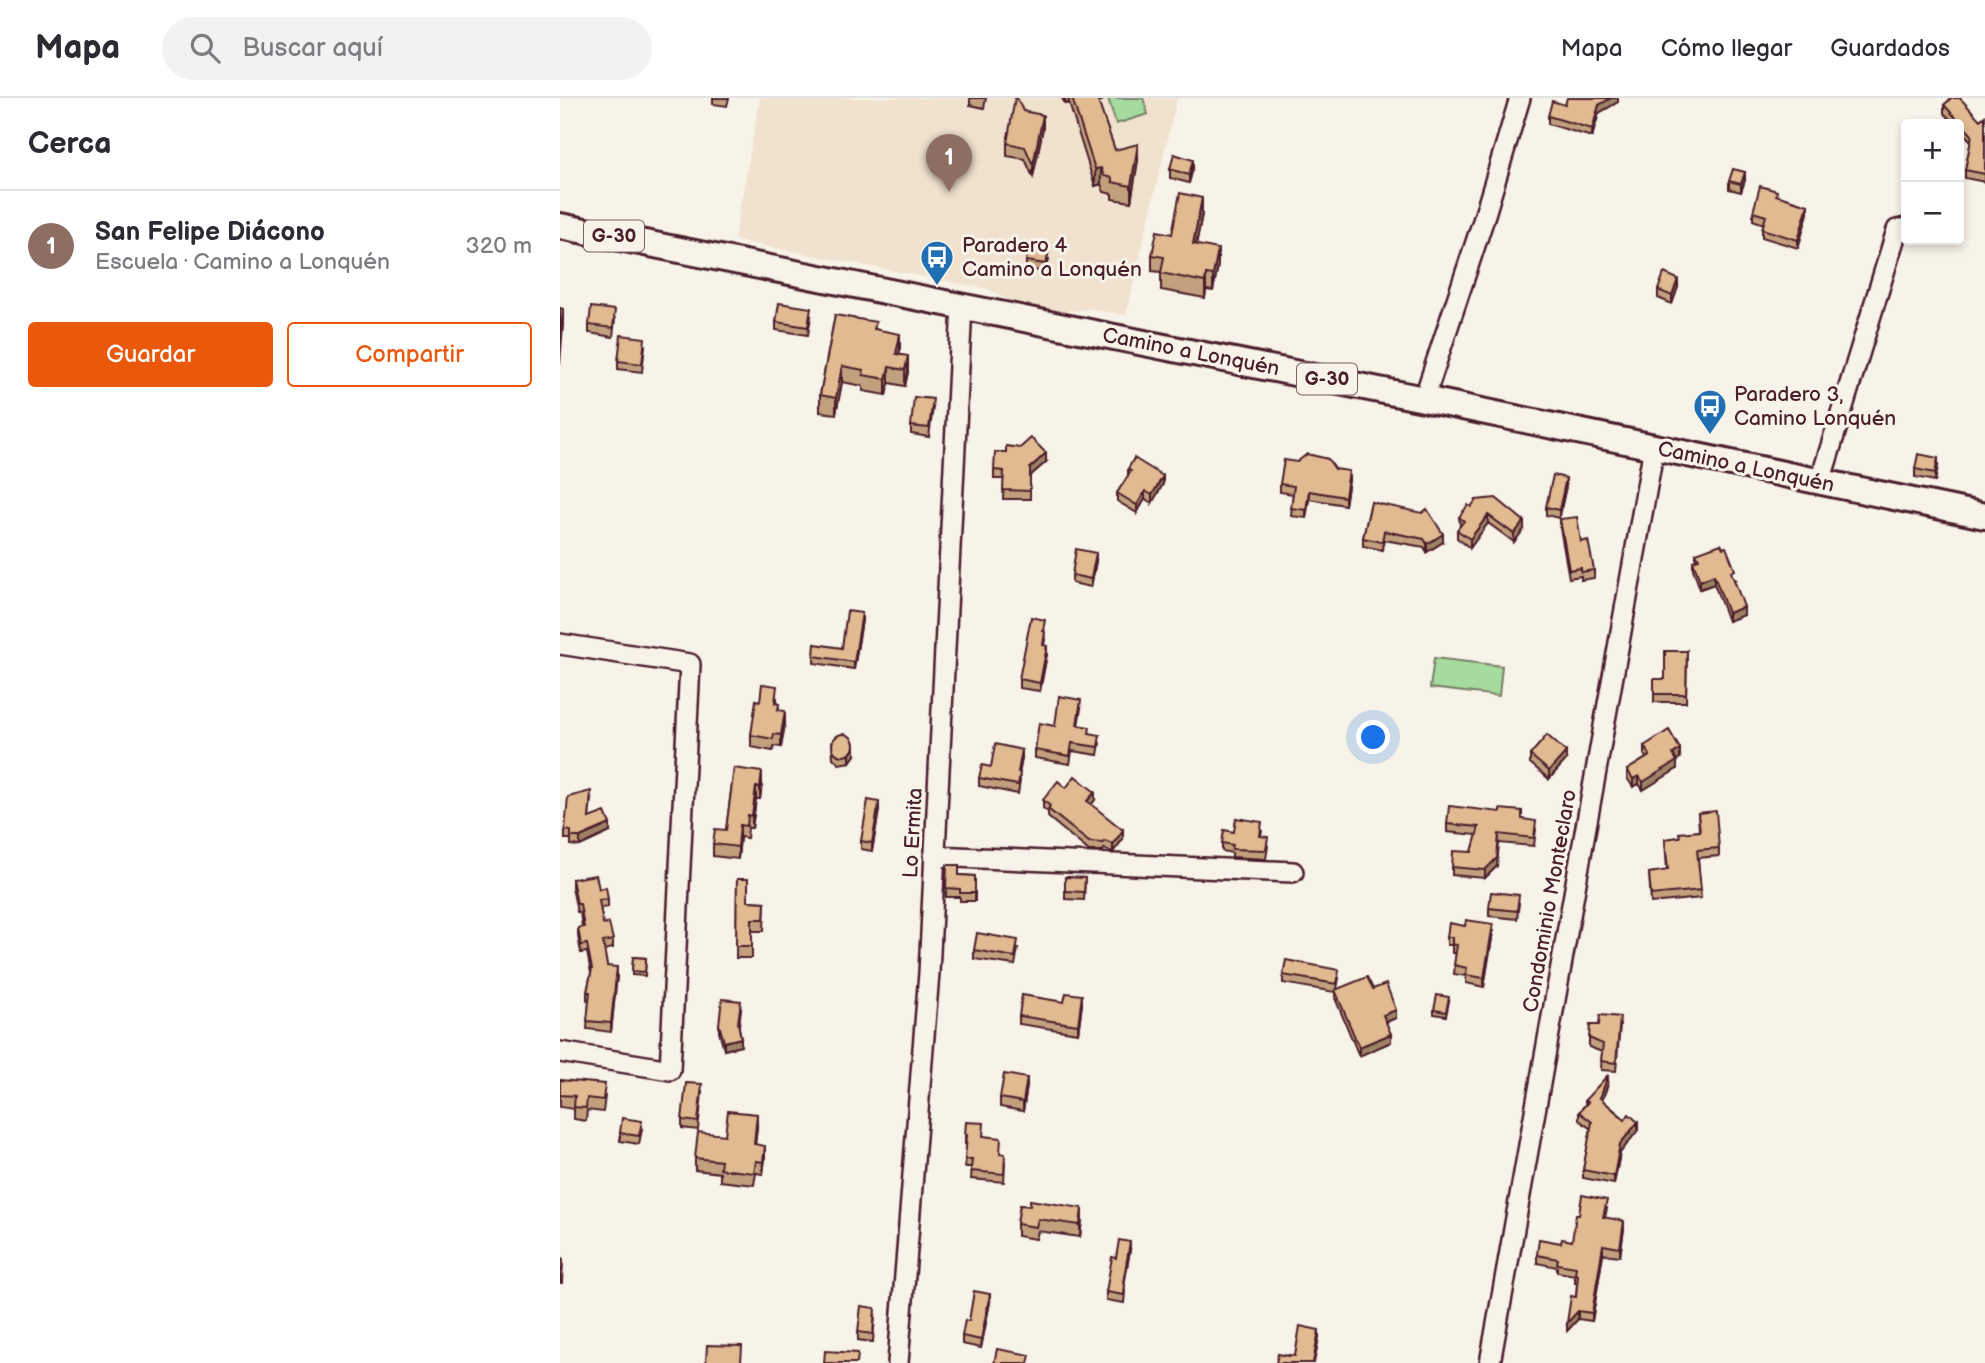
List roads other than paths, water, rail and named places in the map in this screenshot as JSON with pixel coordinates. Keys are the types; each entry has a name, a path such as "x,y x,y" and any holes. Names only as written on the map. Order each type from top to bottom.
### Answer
{"main road":[{"name":"Camino a Lonquén","path":"560,226 1424,399 1985,516"}],"street":[{"path":"1424,399 1483,221 1520,98"},
{"path":"1820,482 1897,230 1901,229"},
{"name":"Lo Ermita","path":"898,1363 929,973 962,305"},
{"name":"Condominio Monteclaro","path":"1490,1363 1654,447"},
{"path":"560,644 690,664 670,1070 560,1052"},
{"path":"934,856 1293,872"}],"place":[{"name":"San Felipe Diácono","path":"949,192"},
{"name":"Paradero 4 Camino a Lonquén","path":"937,287"},
{"name":"Paradero 3, Camino Lonquén","path":"1710,436"}]}
